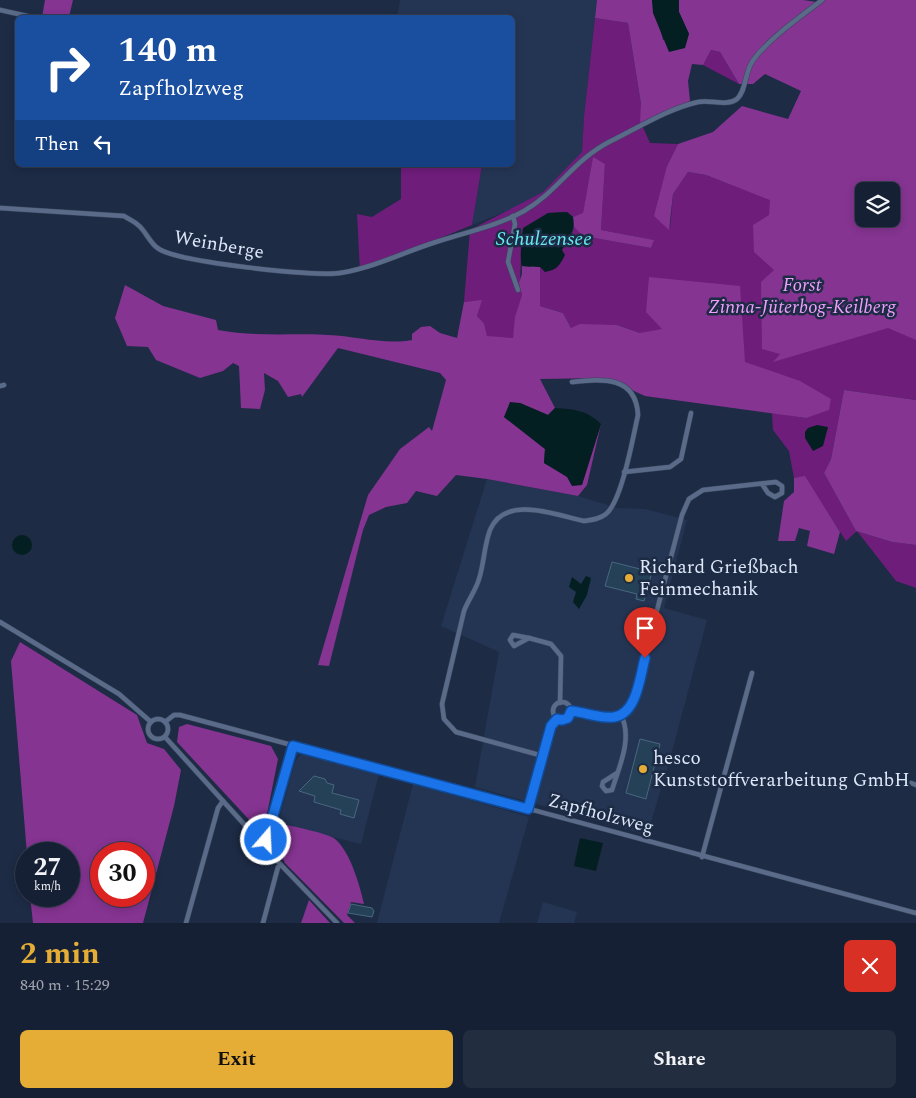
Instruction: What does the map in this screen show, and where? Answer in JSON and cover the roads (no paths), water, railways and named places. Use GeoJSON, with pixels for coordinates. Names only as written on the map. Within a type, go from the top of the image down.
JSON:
{"type":"FeatureCollection","features":[{"type":"Feature","properties":{"kind":"street","name":"Weinberge"},"geometry":{"type":"LineString","coordinates":[[0,208],[124,216],[138,225],[158,249],[180,256],[241,267],[337,274],[360,270],[438,241],[483,229],[513,216],[546,197],[581,160],[624,135],[688,104],[707,100],[729,103],[736,100],[742,92],[746,73],[754,59],[783,31],[822,0]]}},
{"type":"Feature","properties":{"kind":"street"},"geometry":{"type":"LineString","coordinates":[[0,10],[22,15]]}},
{"type":"Feature","properties":{"kind":"street"},"geometry":{"type":"LineString","coordinates":[[513,216],[516,224],[508,262],[518,290]]}},
{"type":"Feature","properties":{"kind":"street"},"geometry":{"type":"LineString","coordinates":[[543,756],[460,734],[452,729],[444,719],[442,704],[464,611],[469,598],[479,582],[490,531],[497,518],[520,508],[584,520],[595,520],[606,515],[616,502],[638,415],[638,405],[631,391],[616,383],[603,379],[572,382]]}},
{"type":"Feature","properties":{"kind":"street"},"geometry":{"type":"LineString","coordinates":[[624,472],[670,467],[677,464],[680,459],[691,413]]}},
{"type":"Feature","properties":{"kind":"street"},"geometry":{"type":"LineString","coordinates":[[571,711],[613,718],[621,715],[634,698],[682,515],[689,499],[703,490],[776,482],[782,486],[782,493],[775,496],[768,493],[762,484]]}},
{"type":"Feature","properties":{"kind":"street"},"geometry":{"type":"LineString","coordinates":[[0,622],[112,690],[151,722]]}},
{"type":"Feature","properties":{"kind":"street"},"geometry":{"type":"LineString","coordinates":[[529,638],[551,644],[561,656],[560,703]]}},
{"type":"Feature","properties":{"kind":"street"},"geometry":{"type":"LineString","coordinates":[[702,856],[752,673]]}},
{"type":"Feature","properties":{"kind":"street"},"geometry":{"type":"LineString","coordinates":[[560,703],[568,704],[571,711],[570,716],[565,720],[557,719],[553,711],[555,706],[560,703]]}},
{"type":"Feature","properties":{"kind":"street","name":"Zapfholzweg"},"geometry":{"type":"LineString","coordinates":[[164,722],[174,715],[180,715],[916,913]]}},
{"type":"Feature","properties":{"kind":"street"},"geometry":{"type":"LineString","coordinates":[[617,773],[602,782],[606,791],[612,790],[617,773],[625,743],[626,728],[621,715]]}},
{"type":"Feature","properties":{"kind":"street"},"geometry":{"type":"LineString","coordinates":[[156,719],[164,722],[168,727],[165,737],[158,739],[152,737],[148,728],[151,722],[156,719]]}},
{"type":"Feature","properties":{"kind":"street"},"geometry":{"type":"LineString","coordinates":[[528,809],[551,726],[557,719]]}},
{"type":"Feature","properties":{"kind":"street"},"geometry":{"type":"LineString","coordinates":[[165,737],[280,865],[337,923]]}},
{"type":"Feature","properties":{"kind":"street"},"geometry":{"type":"LineString","coordinates":[[262,844],[270,832],[293,746]]}},
{"type":"Feature","properties":{"kind":"street"},"geometry":{"type":"LineString","coordinates":[[186,923],[218,808],[223,801]]}},
{"type":"Feature","properties":{"kind":"street"},"geometry":{"type":"LineString","coordinates":[[262,923],[280,865]]}},
{"type":"Feature","properties":{"kind":"water"},"geometry":{"type":"Polygon","coordinates":[[[652,0],[679,0],[679,12],[689,34],[685,48],[669,52],[653,13],[652,0]]]}},
{"type":"Feature","properties":{"kind":"water","name":"Schulzensee"},"geometry":{"type":"Polygon","coordinates":[[[567,212],[573,217],[573,227],[571,235],[562,250],[565,255],[560,264],[552,270],[545,272],[540,267],[522,266],[523,228],[548,213],[567,212]]]}},
{"type":"Feature","properties":{"kind":"water"},"geometry":{"type":"Polygon","coordinates":[[[510,402],[520,403],[548,415],[555,408],[580,411],[596,419],[601,424],[582,485],[572,486],[567,477],[544,463],[545,449],[504,417],[510,402]]]}},
{"type":"Feature","properties":{"kind":"water"},"geometry":{"type":"Polygon","coordinates":[[[817,425],[828,427],[823,446],[813,451],[805,438],[805,432],[808,428],[817,425]]]}},
{"type":"Feature","properties":{"kind":"water"},"geometry":{"type":"Polygon","coordinates":[[[22,535],[29,538],[32,545],[29,552],[22,555],[15,552],[12,545],[15,538],[22,535]]]}},
{"type":"Feature","properties":{"kind":"water"},"geometry":{"type":"Polygon","coordinates":[[[586,576],[591,578],[587,595],[579,609],[573,602],[576,592],[569,587],[572,577],[581,584],[586,576]]]}},
{"type":"Feature","properties":{"kind":"water"},"geometry":{"type":"Polygon","coordinates":[[[580,838],[603,843],[596,871],[574,866],[580,838]]]}},
{"type":"Feature","properties":{"kind":"place","name":"Richard Grießbach Feinmechanik"},"geometry":{"type":"Point","coordinates":[629,578]}},
{"type":"Feature","properties":{"kind":"place","name":"hesco Kunststoffverarbeitung GmbH"},"geometry":{"type":"Point","coordinates":[643,769]}},
{"type":"Feature","properties":{"kind":"park label","name":"Forst Zinna-Jüterbog-Keilberg"},"geometry":{"type":"Point","coordinates":[802,296]}}]}
